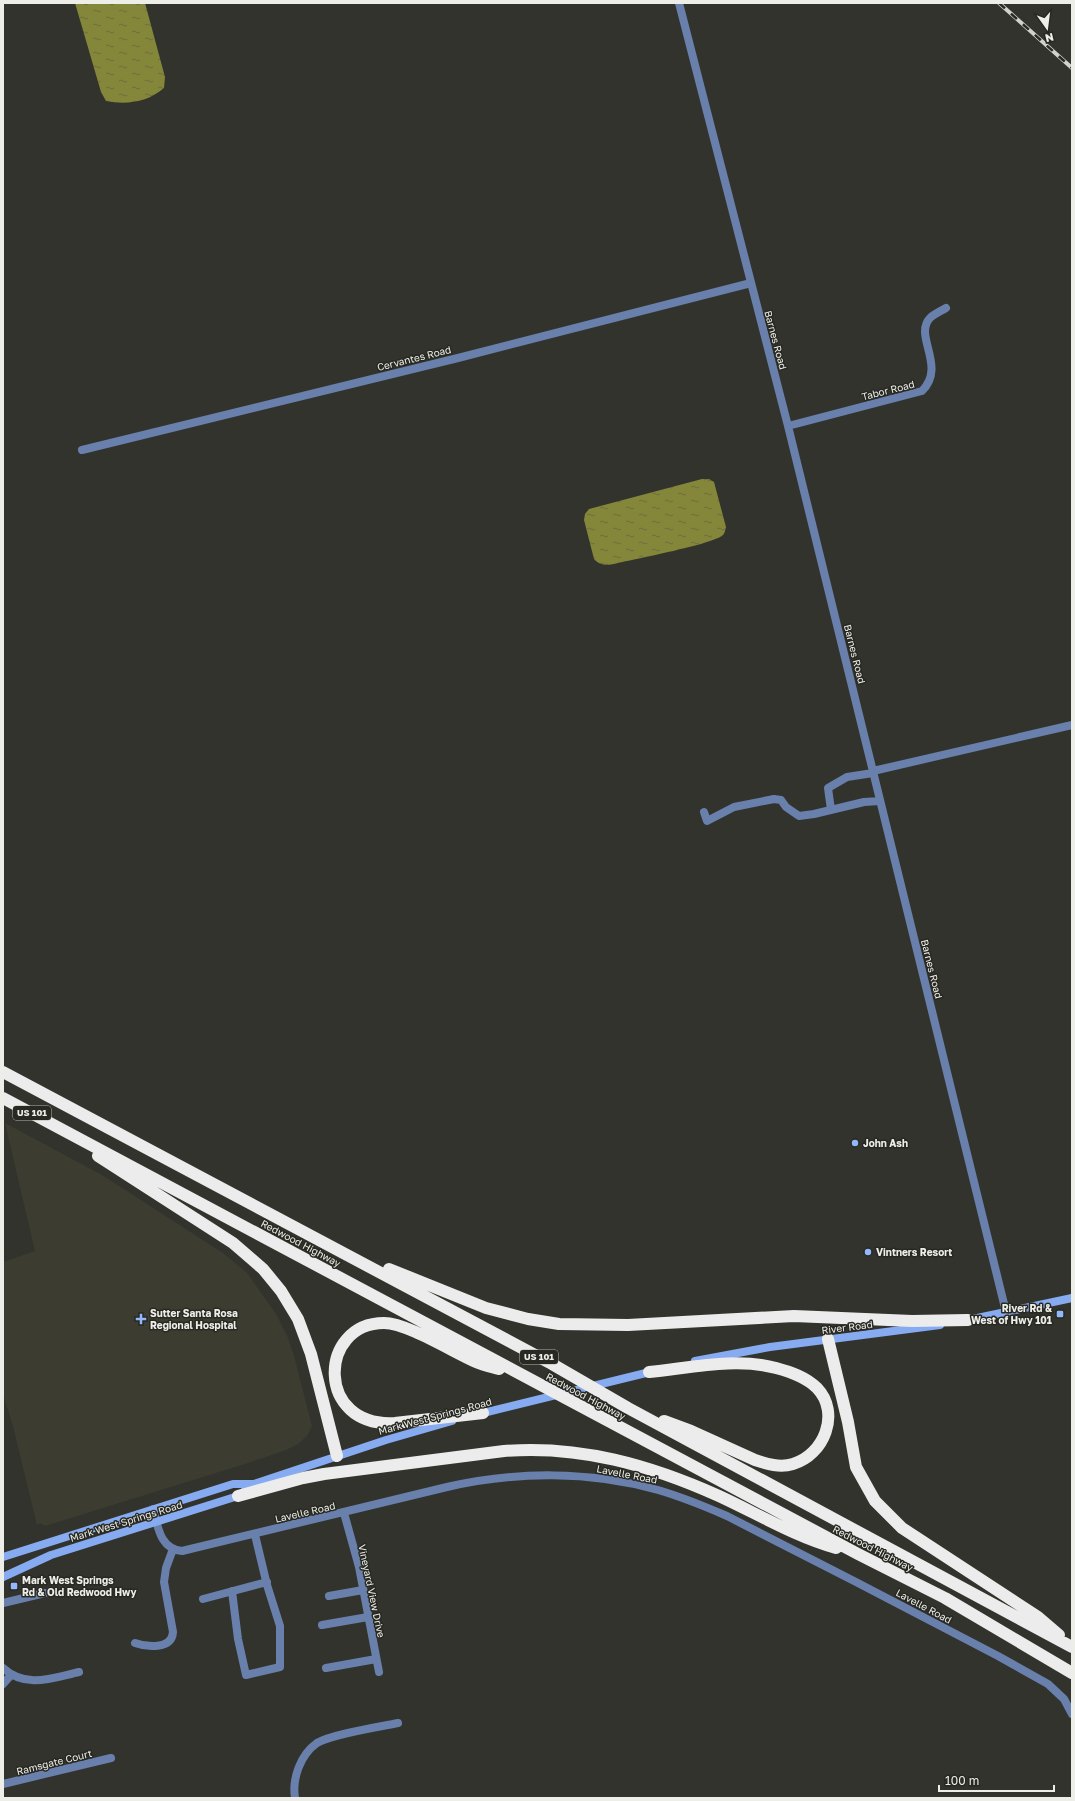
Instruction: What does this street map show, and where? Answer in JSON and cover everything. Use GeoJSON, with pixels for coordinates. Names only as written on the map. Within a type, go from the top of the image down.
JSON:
{"type":"FeatureCollection","features":[{"type":"Feature","properties":{"kind":"highway","name":"Redwood Highway"},"geometry":{"type":"LineString","coordinates":[[3,1072],[552,1364],[628,1408],[1072,1647]]}},
{"type":"Feature","properties":{"kind":"highway","name":"Redwood Highway"},"geometry":{"type":"LineString","coordinates":[[3,1098],[858,1554],[945,1598],[1072,1673]]}},
{"type":"Feature","properties":{"kind":"highway"},"geometry":{"type":"LineString","coordinates":[[62,1129],[115,1168],[233,1244],[263,1269],[294,1312],[305,1336],[337,1456]]}},
{"type":"Feature","properties":{"kind":"highway"},"geometry":{"type":"LineString","coordinates":[[322,1242],[486,1308],[528,1319],[559,1324],[628,1325],[794,1316],[904,1321],[968,1320]]}},
{"type":"Feature","properties":{"kind":"highway"},"geometry":{"type":"LineString","coordinates":[[483,1413],[387,1423],[369,1421],[349,1409],[339,1394],[334,1378],[337,1356],[343,1345],[354,1333],[369,1325],[384,1323],[409,1330],[478,1363],[520,1374]]}},
{"type":"Feature","properties":{"kind":"highway"},"geometry":{"type":"LineString","coordinates":[[828,1339],[848,1422],[856,1467],[875,1501],[902,1528],[1038,1617],[1072,1647]]}},
{"type":"Feature","properties":{"kind":"highway"},"geometry":{"type":"LineString","coordinates":[[628,1408],[691,1430],[755,1460],[773,1465],[792,1464],[807,1458],[819,1446],[827,1430],[828,1414],[822,1394],[808,1381],[792,1373],[766,1366],[740,1364],[649,1372]]}},
{"type":"Feature","properties":{"kind":"highway"},"geometry":{"type":"LineString","coordinates":[[238,1496],[303,1478],[324,1474],[504,1451],[534,1449],[563,1450],[617,1460],[644,1467],[718,1496],[811,1541],[858,1554]]}},
{"type":"Feature","properties":{"kind":"main road","name":"River Road"},"geometry":{"type":"LineString","coordinates":[[625,1378],[742,1351],[930,1327],[1072,1298]]}},
{"type":"Feature","properties":{"kind":"main road","name":"Mark West Springs Road"},"geometry":{"type":"LineString","coordinates":[[3,1577],[51,1555],[238,1496],[254,1484],[386,1440],[483,1413],[625,1378]]}},
{"type":"Feature","properties":{"kind":"main road","name":"Mark West Springs Road"},"geometry":{"type":"LineString","coordinates":[[3,1557],[233,1484],[254,1484]]}},
{"type":"Feature","properties":{"kind":"street","name":"Barnes Road"},"geometry":{"type":"LineString","coordinates":[[679,3],[788,426],[1006,1312]]}},
{"type":"Feature","properties":{"kind":"street","name":"Cervantes Road"},"geometry":{"type":"LineString","coordinates":[[82,450],[458,358],[751,283]]}},
{"type":"Feature","properties":{"kind":"street","name":"Tabor Road"},"geometry":{"type":"LineString","coordinates":[[788,426],[922,391],[930,381],[932,372],[925,334],[926,324],[930,318],[946,308]]}},
{"type":"Feature","properties":{"kind":"street"},"geometry":{"type":"LineString","coordinates":[[831,810],[828,788],[847,777],[1072,725]]}},
{"type":"Feature","properties":{"kind":"street"},"geometry":{"type":"LineString","coordinates":[[704,812],[707,821],[734,808],[774,799],[781,800],[786,807],[799,816],[814,814],[864,802],[880,801]]}},
{"type":"Feature","properties":{"kind":"street","name":"Lavelle Road"},"geometry":{"type":"LineString","coordinates":[[173,1549],[188,1551],[462,1484],[524,1476],[593,1478],[657,1490],[726,1516],[998,1656],[1054,1689],[1064,1699],[1072,1714]]}},
{"type":"Feature","properties":{"kind":"street"},"geometry":{"type":"LineString","coordinates":[[135,1643],[151,1647],[168,1642],[172,1638],[173,1632],[164,1582],[166,1568],[173,1549],[162,1540],[153,1509]]}},
{"type":"Feature","properties":{"kind":"street","name":"Vineyard View Drive"},"geometry":{"type":"LineString","coordinates":[[344,1513],[357,1559],[379,1672]]}},
{"type":"Feature","properties":{"kind":"street"},"geometry":{"type":"LineString","coordinates":[[232,1591],[238,1639],[246,1675],[280,1667],[280,1626],[266,1582],[255,1535]]}},
{"type":"Feature","properties":{"kind":"street"},"geometry":{"type":"LineString","coordinates":[[203,1599],[266,1582]]}},
{"type":"Feature","properties":{"kind":"street"},"geometry":{"type":"LineString","coordinates":[[329,1596],[363,1590]]}},
{"type":"Feature","properties":{"kind":"street"},"geometry":{"type":"LineString","coordinates":[[3,1603],[45,1593]]}},
{"type":"Feature","properties":{"kind":"street"},"geometry":{"type":"LineString","coordinates":[[322,1625],[368,1617]]}},
{"type":"Feature","properties":{"kind":"street"},"geometry":{"type":"LineString","coordinates":[[326,1668],[376,1659]]}},
{"type":"Feature","properties":{"kind":"street"},"geometry":{"type":"LineString","coordinates":[[3,1668],[11,1675],[36,1682],[79,1672]]}},
{"type":"Feature","properties":{"kind":"street"},"geometry":{"type":"LineString","coordinates":[[3,1684],[11,1675]]}},
{"type":"Feature","properties":{"kind":"street"},"geometry":{"type":"LineString","coordinates":[[295,1798],[295,1777],[307,1752],[317,1743],[329,1738],[398,1723]]}},
{"type":"Feature","properties":{"kind":"street","name":"Ramsgate Court"},"geometry":{"type":"LineString","coordinates":[[3,1784],[110,1758]]}},
{"type":"Feature","properties":{"kind":"shaded area","name":"Sutter Santa Rosa Regional Hospital"},"geometry":{"type":"Polygon","coordinates":[[[5,1123],[102,1175],[223,1253],[247,1273],[276,1314],[288,1338],[312,1426],[307,1436],[298,1444],[286,1450],[248,1463],[45,1526],[40,1523],[37,1525],[13,1426],[3,1394],[3,1262],[35,1251],[5,1123]]]}},
{"type":"Feature","properties":{"kind":"water"},"geometry":{"type":"Polygon","coordinates":[[[75,3],[145,3],[165,77],[164,88],[158,93],[137,101],[122,103],[106,101],[101,92],[75,3]]]}},
{"type":"Feature","properties":{"kind":"water"},"geometry":{"type":"Polygon","coordinates":[[[702,479],[709,479],[714,482],[726,527],[723,535],[717,539],[690,547],[611,564],[605,565],[594,559],[584,520],[585,514],[589,509],[702,479]]]}},
{"type":"Feature","properties":{"kind":"railway"},"geometry":{"type":"LineString","coordinates":[[999,3],[1072,68]]}},
{"type":"Feature","properties":{"kind":"place","name":"John Ash"},"geometry":{"type":"Point","coordinates":[855,1143]}},
{"type":"Feature","properties":{"kind":"place","name":"Vintners Resort"},"geometry":{"type":"Point","coordinates":[868,1252]}},
{"type":"Feature","properties":{"kind":"place","name":"River Rd & West of Hwy 101"},"geometry":{"type":"Point","coordinates":[1060,1314]}},
{"type":"Feature","properties":{"kind":"place","name":"Sutter Santa Rosa Regional Hospital"},"geometry":{"type":"Point","coordinates":[141,1319]}},
{"type":"Feature","properties":{"kind":"place","name":"Mark West Springs Rd & Old Redwood Hwy"},"geometry":{"type":"Point","coordinates":[14,1586]}}]}
